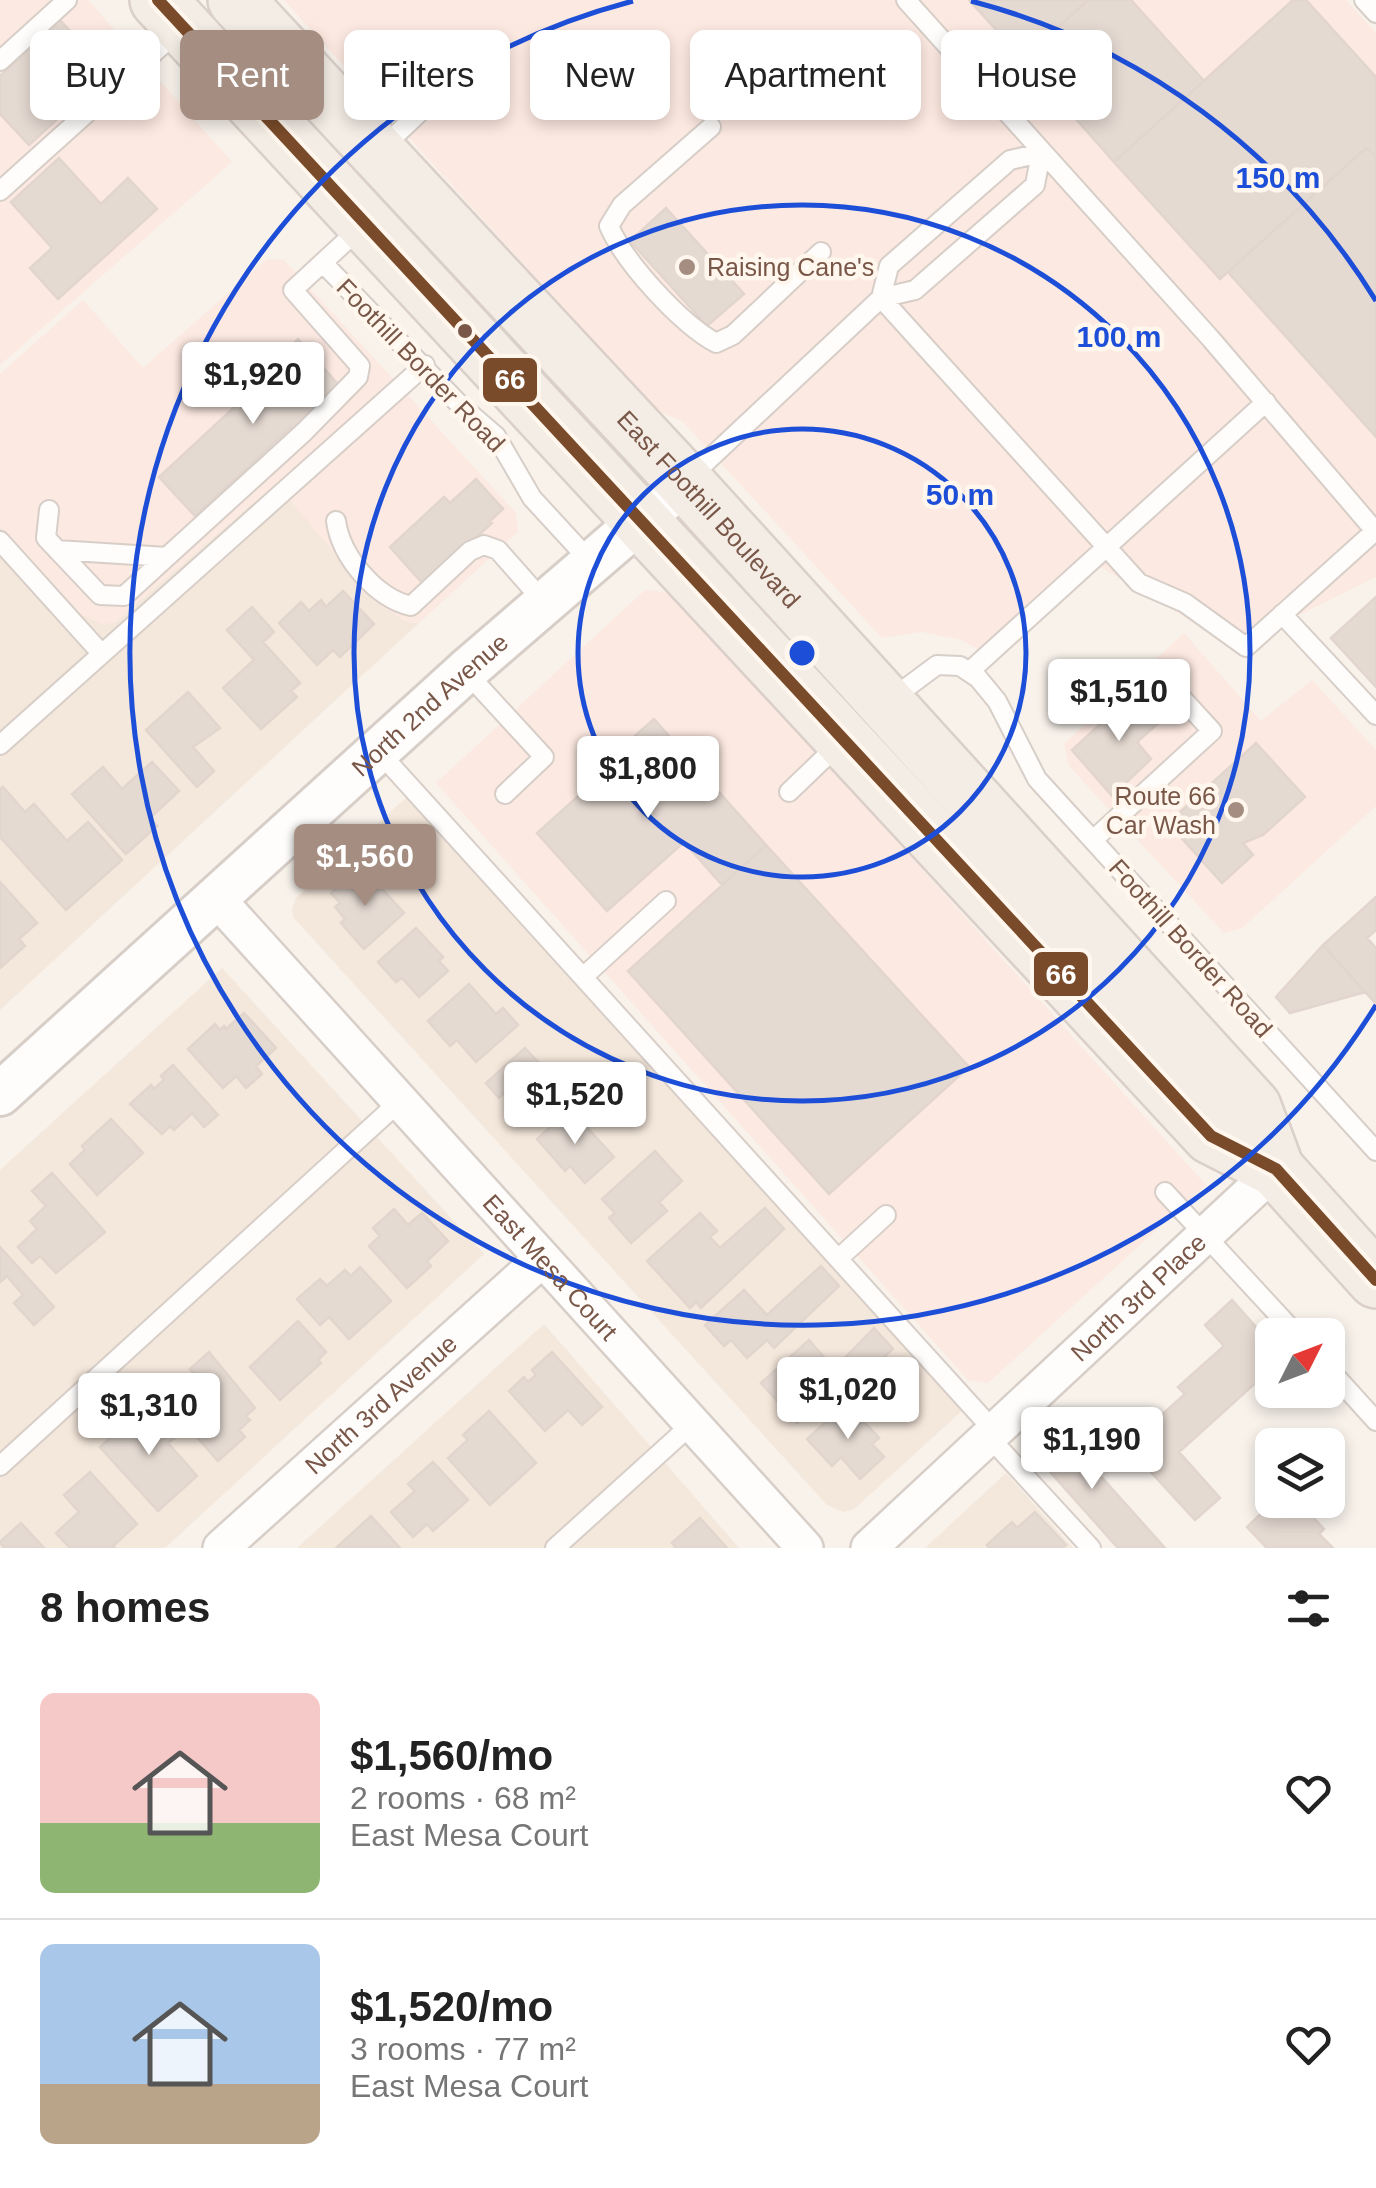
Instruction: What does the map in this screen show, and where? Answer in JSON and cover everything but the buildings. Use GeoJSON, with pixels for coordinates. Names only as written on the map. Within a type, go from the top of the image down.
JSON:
{"type":"FeatureCollection","features":[{"type":"Feature","properties":{"kind":"main road","name":"East Foothill Boulevard"},"geometry":{"type":"LineString","coordinates":[[236,0],[686,482],[865,721]]}},
{"type":"Feature","properties":{"kind":"main road","name":"East Foothill Boulevard"},"geometry":{"type":"LineString","coordinates":[[170,13],[642,519],[865,721],[1253,1106],[1276,1170],[1376,1280]]}},
{"type":"Feature","properties":{"kind":"street","name":"North 2nd Avenue"},"geometry":{"type":"LineString","coordinates":[[0,1094],[544,602],[686,482]]}},
{"type":"Feature","properties":{"kind":"street","name":"East Mesa Court"},"geometry":{"type":"LineString","coordinates":[[216,898],[805,1548]]}},
{"type":"Feature","properties":{"kind":"street","name":"North 3rd Place"},"geometry":{"type":"LineString","coordinates":[[869,1548],[1276,1170]]}},
{"type":"Feature","properties":{"kind":"street","name":"North 3rd Avenue"},"geometry":{"type":"LineString","coordinates":[[221,1548],[542,1259]]}},
{"type":"Feature","properties":{"kind":"lane"},"geometry":{"type":"LineString","coordinates":[[0,60],[66,0]]}},
{"type":"Feature","properties":{"kind":"lane"},"geometry":{"type":"LineString","coordinates":[[881,298],[1139,583],[1185,603],[1246,647],[1375,532],[1266,402],[906,0]]}},
{"type":"Feature","properties":{"kind":"lane"},"geometry":{"type":"LineString","coordinates":[[1364,0],[1376,12]]}},
{"type":"Feature","properties":{"kind":"lane"},"geometry":{"type":"LineString","coordinates":[[0,192],[170,13]]}},
{"type":"Feature","properties":{"kind":"lane"},"geometry":{"type":"LineString","coordinates":[[378,152],[412,120]]}},
{"type":"Feature","properties":{"kind":"lane"},"geometry":{"type":"LineString","coordinates":[[711,128],[622,205],[609,226],[618,246],[693,330],[716,343],[733,335],[821,252]]}},
{"type":"Feature","properties":{"kind":"lane"},"geometry":{"type":"LineString","coordinates":[[881,298],[890,266],[1010,160],[1042,153]]}},
{"type":"Feature","properties":{"kind":"lane"},"geometry":{"type":"LineString","coordinates":[[686,482],[881,298],[916,290],[1035,185],[1042,153]]}},
{"type":"Feature","properties":{"kind":"lane","name":"Foothill Border Road"},"geometry":{"type":"LineString","coordinates":[[367,222],[323,262],[460,405],[496,436],[532,498],[590,561]]}},
{"type":"Feature","properties":{"kind":"lane"},"geometry":{"type":"LineString","coordinates":[[49,510],[46,538],[100,596],[124,596],[168,557],[358,377],[360,366],[293,290],[323,262]]}},
{"type":"Feature","properties":{"kind":"lane"},"geometry":{"type":"LineString","coordinates":[[0,745],[425,365]]}},
{"type":"Feature","properties":{"kind":"lane"},"geometry":{"type":"LineString","coordinates":[[789,792],[918,676],[937,665],[960,666],[969,672],[1266,402]]}},
{"type":"Feature","properties":{"kind":"lane"},"geometry":{"type":"LineString","coordinates":[[336,521],[338,539],[363,574],[394,602],[412,606],[470,551],[484,545],[498,550],[544,602]]}},
{"type":"Feature","properties":{"kind":"lane"},"geometry":{"type":"LineString","coordinates":[[0,541],[101,653]]}},
{"type":"Feature","properties":{"kind":"lane"},"geometry":{"type":"LineString","coordinates":[[57,550],[168,557]]}},
{"type":"Feature","properties":{"kind":"lane"},"geometry":{"type":"LineString","coordinates":[[1282,614],[1376,715]]}},
{"type":"Feature","properties":{"kind":"lane"},"geometry":{"type":"LineString","coordinates":[[466,672],[544,756],[505,794]]}},
{"type":"Feature","properties":{"kind":"lane","name":"Foothill Border Road"},"geometry":{"type":"LineString","coordinates":[[969,672],[997,700],[1038,779],[1376,1152]]}},
{"type":"Feature","properties":{"kind":"lane"},"geometry":{"type":"LineString","coordinates":[[1093,840],[1212,731],[1168,683]]}},
{"type":"Feature","properties":{"kind":"lane"},"geometry":{"type":"LineString","coordinates":[[378,751],[838,1259],[1091,1548]]}},
{"type":"Feature","properties":{"kind":"lane"},"geometry":{"type":"LineString","coordinates":[[583,977],[666,902]]}},
{"type":"Feature","properties":{"kind":"lane"},"geometry":{"type":"LineString","coordinates":[[0,1466],[399,1102]]}},
{"type":"Feature","properties":{"kind":"lane"},"geometry":{"type":"LineString","coordinates":[[1165,1192],[1281,1318]]}},
{"type":"Feature","properties":{"kind":"lane"},"geometry":{"type":"LineString","coordinates":[[838,1259],[886,1215]]}},
{"type":"Feature","properties":{"kind":"lane"},"geometry":{"type":"LineString","coordinates":[[1345,1386],[1375,1417]]}},
{"type":"Feature","properties":{"kind":"lane"},"geometry":{"type":"LineString","coordinates":[[555,1548],[692,1424]]}},
{"type":"Feature","properties":{"kind":"shaded area"},"geometry":{"type":"Polygon","coordinates":[[[0,0],[88,0],[115,30],[30,30],[30,120],[160,120],[160,81],[180,104],[180,120],[195,120],[232,162],[0,365],[0,0]]]}},
{"type":"Feature","properties":{"kind":"shaded area"},"geometry":{"type":"Polygon","coordinates":[[[284,0],[1346,0],[1376,33],[1376,577],[1235,647],[1101,567],[981,651],[962,640],[922,632],[882,638],[682,421],[657,411],[393,120],[510,120],[510,30],[344,30],[344,66],[324,44],[324,30],[311,30],[284,0]]]}},
{"type":"Feature","properties":{"kind":"shaded area"},"geometry":{"type":"Polygon","coordinates":[[[267,259],[284,260],[516,513],[518,532],[419,623],[407,622],[372,599],[276,483],[114,623],[102,624],[82,615],[0,525],[0,374],[83,300],[143,368],[267,259]]]}},
{"type":"Feature","properties":{"kind":"shaded area"},"geometry":{"type":"Polygon","coordinates":[[[277,482],[372,599],[407,622],[419,623],[0,1010],[0,525],[82,615],[114,623],[277,482]]]}},
{"type":"Feature","properties":{"kind":"shaded area"},"geometry":{"type":"Polygon","coordinates":[[[645,590],[667,592],[686,607],[1206,1185],[988,1383],[968,1380],[436,783],[645,590]]]}},
{"type":"Feature","properties":{"kind":"shaded area"},"geometry":{"type":"Polygon","coordinates":[[[1184,633],[1261,721],[1312,680],[1376,750],[1376,806],[1242,928],[1224,933],[1069,766],[1064,744],[1184,633]]]}},
{"type":"Feature","properties":{"kind":"shaded area"},"geometry":{"type":"Polygon","coordinates":[[[407,797],[964,1409],[854,1509],[843,1512],[827,1505],[294,918],[296,898],[407,797]]]}},
{"type":"Feature","properties":{"kind":"shaded area"},"geometry":{"type":"Polygon","coordinates":[[[222,968],[484,1254],[165,1548],[0,1548],[0,1170],[222,968]]]}},
{"type":"Feature","properties":{"kind":"shaded area"},"geometry":{"type":"Polygon","coordinates":[[[544,1324],[739,1548],[297,1548],[544,1324]]]}},
{"type":"Feature","properties":{"kind":"shaded area"},"geometry":{"type":"Polygon","coordinates":[[[1006,1473],[1073,1548],[925,1548],[1006,1473]]]}},
{"type":"Feature","properties":{"kind":"transit line","name":"66"},"geometry":{"type":"LineString","coordinates":[[158,0],[1211,1136],[1276,1169],[1376,1280]]}},
{"type":"Feature","properties":{"kind":"place","name":"Raising Cane's"},"geometry":{"type":"Point","coordinates":[687,267]}},
{"type":"Feature","properties":{"kind":"place","name":"Route 66 Car Wash"},"geometry":{"type":"Point","coordinates":[1236,810]}}]}
